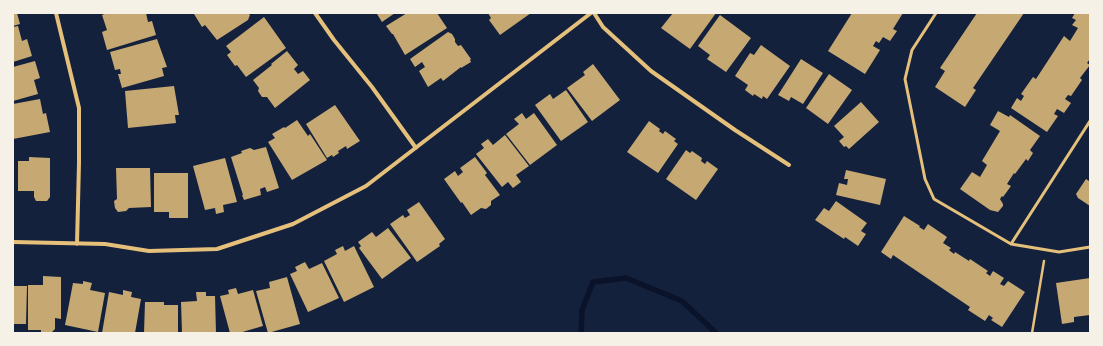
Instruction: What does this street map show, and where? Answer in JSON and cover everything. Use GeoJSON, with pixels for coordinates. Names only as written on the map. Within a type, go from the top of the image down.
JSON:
{"type":"FeatureCollection","features":[{"type":"Feature","properties":{"kind":"street"},"geometry":{"type":"LineString","coordinates":[[56,13],[79,108],[77,244]]}},
{"type":"Feature","properties":{"kind":"street"},"geometry":{"type":"LineString","coordinates":[[316,13],[334,40],[372,88],[416,148]]}},
{"type":"Feature","properties":{"kind":"street"},"geometry":{"type":"LineString","coordinates":[[13,242],[105,244],[149,251],[217,249],[294,224],[366,186],[592,13],[603,27],[651,71],[735,130],[789,165]]}},
{"type":"Feature","properties":{"kind":"lane"},"geometry":{"type":"LineString","coordinates":[[936,13],[912,50],[905,79],[925,179],[934,199],[1011,244],[1059,252],[1090,247]]}},
{"type":"Feature","properties":{"kind":"lane"},"geometry":{"type":"LineString","coordinates":[[1011,244],[1090,121]]}},
{"type":"Feature","properties":{"kind":"path"},"geometry":{"type":"LineString","coordinates":[[1032,333],[1046,250]]}},
{"type":"Feature","properties":{"kind":"building"},"geometry":{"type":"Polygon","coordinates":[[[13,13],[17,13],[20,24],[13,26],[13,13]]]}},
{"type":"Feature","properties":{"kind":"building"},"geometry":{"type":"Polygon","coordinates":[[[107,13],[146,13],[148,22],[152,21],[156,35],[107,50],[102,32],[107,30],[102,15],[107,13]]]}},
{"type":"Feature","properties":{"kind":"building"},"geometry":{"type":"Polygon","coordinates":[[[248,13],[250,15],[248,20],[217,40],[205,25],[202,27],[194,14],[248,13]]]}},
{"type":"Feature","properties":{"kind":"building"},"geometry":{"type":"Polygon","coordinates":[[[395,13],[382,22],[377,14],[395,13]]]}},
{"type":"Feature","properties":{"kind":"building"},"geometry":{"type":"Polygon","coordinates":[[[407,13],[437,13],[447,28],[405,55],[393,34],[386,26],[407,13]]]}},
{"type":"Feature","properties":{"kind":"building"},"geometry":{"type":"Polygon","coordinates":[[[488,13],[531,13],[500,35],[489,20],[491,18],[488,13]]]}},
{"type":"Feature","properties":{"kind":"building"},"geometry":{"type":"Polygon","coordinates":[[[673,13],[716,13],[690,49],[661,28],[673,13]]]}},
{"type":"Feature","properties":{"kind":"building"},"geometry":{"type":"Polygon","coordinates":[[[852,13],[903,13],[893,29],[897,31],[890,41],[883,37],[879,43],[876,41],[873,46],[880,50],[865,74],[828,51],[852,13]]]}},
{"type":"Feature","properties":{"kind":"building"},"geometry":{"type":"Polygon","coordinates":[[[977,13],[1024,13],[973,88],[976,90],[965,107],[935,87],[945,71],[940,68],[977,13]]]}},
{"type":"Feature","properties":{"kind":"building"},"geometry":{"type":"Polygon","coordinates":[[[1075,13],[1090,14],[1090,59],[1087,63],[1090,65],[1080,78],[1082,80],[1071,96],[1068,95],[1065,99],[1071,103],[1064,113],[1057,109],[1054,114],[1058,116],[1047,132],[1011,108],[1017,98],[1021,101],[1024,96],[1021,94],[1033,77],[1036,79],[1064,36],[1070,41],[1078,28],[1072,25],[1076,20],[1072,18],[1075,13]]]}},
{"type":"Feature","properties":{"kind":"building"},"geometry":{"type":"Polygon","coordinates":[[[720,15],[751,38],[726,72],[707,59],[710,55],[698,46],[720,15]]]}},
{"type":"Feature","properties":{"kind":"building"},"geometry":{"type":"Polygon","coordinates":[[[264,17],[286,48],[246,77],[227,55],[231,52],[226,46],[264,17]]]}},
{"type":"Feature","properties":{"kind":"building"},"geometry":{"type":"Polygon","coordinates":[[[18,26],[22,41],[27,39],[32,56],[13,62],[13,27],[18,26]]]}},
{"type":"Feature","properties":{"kind":"building"},"geometry":{"type":"Polygon","coordinates":[[[448,32],[452,34],[458,46],[461,45],[471,59],[471,62],[461,67],[443,81],[441,78],[428,87],[419,71],[425,67],[422,62],[415,67],[410,59],[448,32]]]}},
{"type":"Feature","properties":{"kind":"building"},"geometry":{"type":"Polygon","coordinates":[[[157,39],[167,67],[162,68],[164,76],[122,88],[118,74],[121,74],[120,69],[115,70],[110,52],[157,39]]]}},
{"type":"Feature","properties":{"kind":"building"},"geometry":{"type":"Polygon","coordinates":[[[761,45],[790,66],[767,99],[763,96],[762,99],[754,94],[753,96],[745,90],[748,85],[735,76],[750,53],[754,55],[761,45]]]}},
{"type":"Feature","properties":{"kind":"building"},"geometry":{"type":"Polygon","coordinates":[[[287,51],[298,65],[294,69],[298,74],[303,71],[310,80],[275,108],[267,97],[262,97],[258,91],[259,88],[253,80],[287,51]]]}},
{"type":"Feature","properties":{"kind":"building"},"geometry":{"type":"Polygon","coordinates":[[[801,59],[823,73],[803,104],[791,97],[789,101],[778,95],[801,59]]]}},
{"type":"Feature","properties":{"kind":"building"},"geometry":{"type":"Polygon","coordinates":[[[35,61],[40,78],[34,80],[38,94],[13,101],[13,67],[35,61]]]}},
{"type":"Feature","properties":{"kind":"building"},"geometry":{"type":"Polygon","coordinates":[[[593,64],[620,100],[592,121],[567,88],[585,75],[583,72],[593,64]]]}},
{"type":"Feature","properties":{"kind":"building"},"geometry":{"type":"Polygon","coordinates":[[[829,74],[852,90],[828,124],[806,108],[829,74]]]}},
{"type":"Feature","properties":{"kind":"building"},"geometry":{"type":"Polygon","coordinates":[[[174,86],[179,115],[175,115],[176,123],[128,128],[125,91],[174,86]]]}},
{"type":"Feature","properties":{"kind":"building"},"geometry":{"type":"Polygon","coordinates":[[[566,90],[588,122],[561,141],[535,105],[550,94],[553,99],[566,90]]]}},
{"type":"Feature","properties":{"kind":"building"},"geometry":{"type":"Polygon","coordinates":[[[40,99],[43,114],[46,113],[50,132],[13,139],[13,104],[40,99]]]}},
{"type":"Feature","properties":{"kind":"building"},"geometry":{"type":"Polygon","coordinates":[[[861,102],[879,122],[849,149],[846,146],[844,147],[839,141],[844,137],[834,126],[861,102]]]}},
{"type":"Feature","properties":{"kind":"building"},"geometry":{"type":"Polygon","coordinates":[[[335,105],[360,141],[347,149],[346,146],[338,151],[339,153],[333,157],[332,155],[327,158],[306,124],[335,105]]]}},
{"type":"Feature","properties":{"kind":"building"},"geometry":{"type":"Polygon","coordinates":[[[998,111],[1009,117],[1010,115],[1040,136],[1030,150],[1033,153],[1028,161],[1026,159],[1007,184],[1011,186],[1000,199],[1003,206],[998,212],[990,210],[960,189],[972,172],[980,177],[987,165],[982,161],[1000,131],[990,125],[998,111]]]}},
{"type":"Feature","properties":{"kind":"building"},"geometry":{"type":"Polygon","coordinates":[[[522,113],[526,119],[534,113],[557,145],[530,165],[506,134],[519,124],[514,119],[522,113]]]}},
{"type":"Feature","properties":{"kind":"building"},"geometry":{"type":"Polygon","coordinates":[[[297,120],[308,136],[310,134],[327,160],[292,180],[268,142],[275,138],[272,134],[297,120]]]}},
{"type":"Feature","properties":{"kind":"building"},"geometry":{"type":"Polygon","coordinates":[[[649,121],[660,129],[659,131],[663,134],[665,131],[676,139],[674,141],[678,144],[658,173],[627,152],[649,121]]]}},
{"type":"Feature","properties":{"kind":"building"},"geometry":{"type":"Polygon","coordinates":[[[505,135],[529,166],[516,175],[521,182],[513,188],[508,182],[502,187],[476,154],[484,148],[481,144],[488,139],[493,145],[505,135]]]}},
{"type":"Feature","properties":{"kind":"building"},"geometry":{"type":"Polygon","coordinates":[[[266,147],[279,188],[267,192],[265,187],[260,189],[261,195],[244,200],[231,157],[250,148],[254,150],[266,147]]]}},
{"type":"Feature","properties":{"kind":"building"},"geometry":{"type":"Polygon","coordinates":[[[686,150],[690,153],[692,151],[702,158],[701,161],[705,164],[707,161],[718,169],[696,200],[666,179],[686,150]]]}},
{"type":"Feature","properties":{"kind":"building"},"geometry":{"type":"Polygon","coordinates":[[[29,157],[50,158],[50,197],[47,201],[36,201],[34,191],[18,191],[18,161],[29,161],[29,157]]]}},
{"type":"Feature","properties":{"kind":"building"},"geometry":{"type":"Polygon","coordinates":[[[475,157],[487,173],[485,175],[500,195],[491,201],[491,205],[486,209],[481,208],[471,215],[444,179],[455,171],[458,176],[463,172],[460,168],[475,157]]]}},
{"type":"Feature","properties":{"kind":"building"},"geometry":{"type":"Polygon","coordinates":[[[225,158],[237,202],[223,205],[224,212],[216,214],[215,208],[205,210],[193,166],[225,158]]]}},
{"type":"Feature","properties":{"kind":"building"},"geometry":{"type":"Polygon","coordinates":[[[116,168],[150,168],[151,207],[129,208],[126,211],[118,212],[115,208],[114,201],[117,199],[116,168]]]}},
{"type":"Feature","properties":{"kind":"building"},"geometry":{"type":"Polygon","coordinates":[[[846,170],[886,179],[880,205],[836,195],[839,183],[847,185],[848,179],[844,179],[846,170]]]}},
{"type":"Feature","properties":{"kind":"building"},"geometry":{"type":"Polygon","coordinates":[[[154,173],[188,173],[188,218],[169,218],[169,212],[154,212],[154,173]]]}},
{"type":"Feature","properties":{"kind":"building"},"geometry":{"type":"Polygon","coordinates":[[[1086,179],[1089,181],[1090,179],[1090,206],[1078,198],[1076,194],[1086,179]]]}},
{"type":"Feature","properties":{"kind":"building"},"geometry":{"type":"Polygon","coordinates":[[[836,201],[867,223],[861,231],[866,234],[858,246],[845,237],[844,239],[815,220],[824,208],[829,211],[836,201]]]}},
{"type":"Feature","properties":{"kind":"building"},"geometry":{"type":"Polygon","coordinates":[[[419,202],[445,239],[439,244],[440,246],[417,262],[390,224],[403,215],[405,218],[410,215],[407,210],[419,202]]]}},
{"type":"Feature","properties":{"kind":"building"},"geometry":{"type":"Polygon","coordinates":[[[904,216],[924,230],[928,224],[947,237],[943,243],[951,248],[949,250],[969,261],[970,259],[988,271],[986,273],[990,276],[993,271],[1004,278],[1000,284],[1004,286],[1008,281],[1025,292],[1002,327],[991,320],[993,318],[989,315],[985,321],[968,310],[970,307],[893,255],[891,259],[881,252],[904,216]]]}},
{"type":"Feature","properties":{"kind":"building"},"geometry":{"type":"Polygon","coordinates":[[[388,228],[411,258],[382,279],[359,248],[361,246],[358,242],[372,232],[376,237],[388,228]]]}},
{"type":"Feature","properties":{"kind":"building"},"geometry":{"type":"Polygon","coordinates":[[[343,246],[345,251],[354,246],[374,287],[344,302],[324,261],[337,254],[335,250],[343,246]]]}},
{"type":"Feature","properties":{"kind":"building"},"geometry":{"type":"Polygon","coordinates":[[[305,262],[309,269],[322,263],[339,298],[308,312],[290,274],[297,271],[295,267],[305,262]]]}},
{"type":"Feature","properties":{"kind":"building"},"geometry":{"type":"Polygon","coordinates":[[[43,276],[61,277],[61,319],[55,318],[55,329],[51,333],[41,332],[41,330],[28,330],[28,285],[43,285],[43,276]]]}},
{"type":"Feature","properties":{"kind":"building"},"geometry":{"type":"Polygon","coordinates":[[[287,277],[300,324],[268,333],[256,291],[270,288],[269,282],[287,277]]]}},
{"type":"Feature","properties":{"kind":"building"},"geometry":{"type":"Polygon","coordinates":[[[1090,278],[1090,315],[1074,317],[1074,322],[1062,324],[1056,283],[1090,278]]]}},
{"type":"Feature","properties":{"kind":"building"},"geometry":{"type":"Polygon","coordinates":[[[83,281],[92,283],[90,290],[105,293],[98,332],[65,325],[73,283],[83,284],[83,281]]]}},
{"type":"Feature","properties":{"kind":"building"},"geometry":{"type":"Polygon","coordinates":[[[13,286],[27,286],[26,324],[13,324],[13,286]]]}},
{"type":"Feature","properties":{"kind":"building"},"geometry":{"type":"Polygon","coordinates":[[[236,288],[238,294],[253,290],[263,326],[239,333],[230,333],[220,296],[229,294],[228,290],[236,288]]]}},
{"type":"Feature","properties":{"kind":"building"},"geometry":{"type":"Polygon","coordinates":[[[123,290],[132,292],[131,297],[141,299],[135,333],[102,333],[109,292],[123,295],[123,290]]]}},
{"type":"Feature","properties":{"kind":"building"},"geometry":{"type":"Polygon","coordinates":[[[196,292],[206,292],[206,296],[215,296],[216,333],[182,333],[181,302],[197,301],[196,292]]]}},
{"type":"Feature","properties":{"kind":"building"},"geometry":{"type":"Polygon","coordinates":[[[145,302],[164,302],[164,305],[178,305],[178,333],[144,333],[145,302]]]}},
{"type":"Feature","properties":{"kind":"waterway"},"geometry":{"type":"LineString","coordinates":[[581,333],[582,310],[593,282],[626,278],[682,301],[716,333]]}}]}
